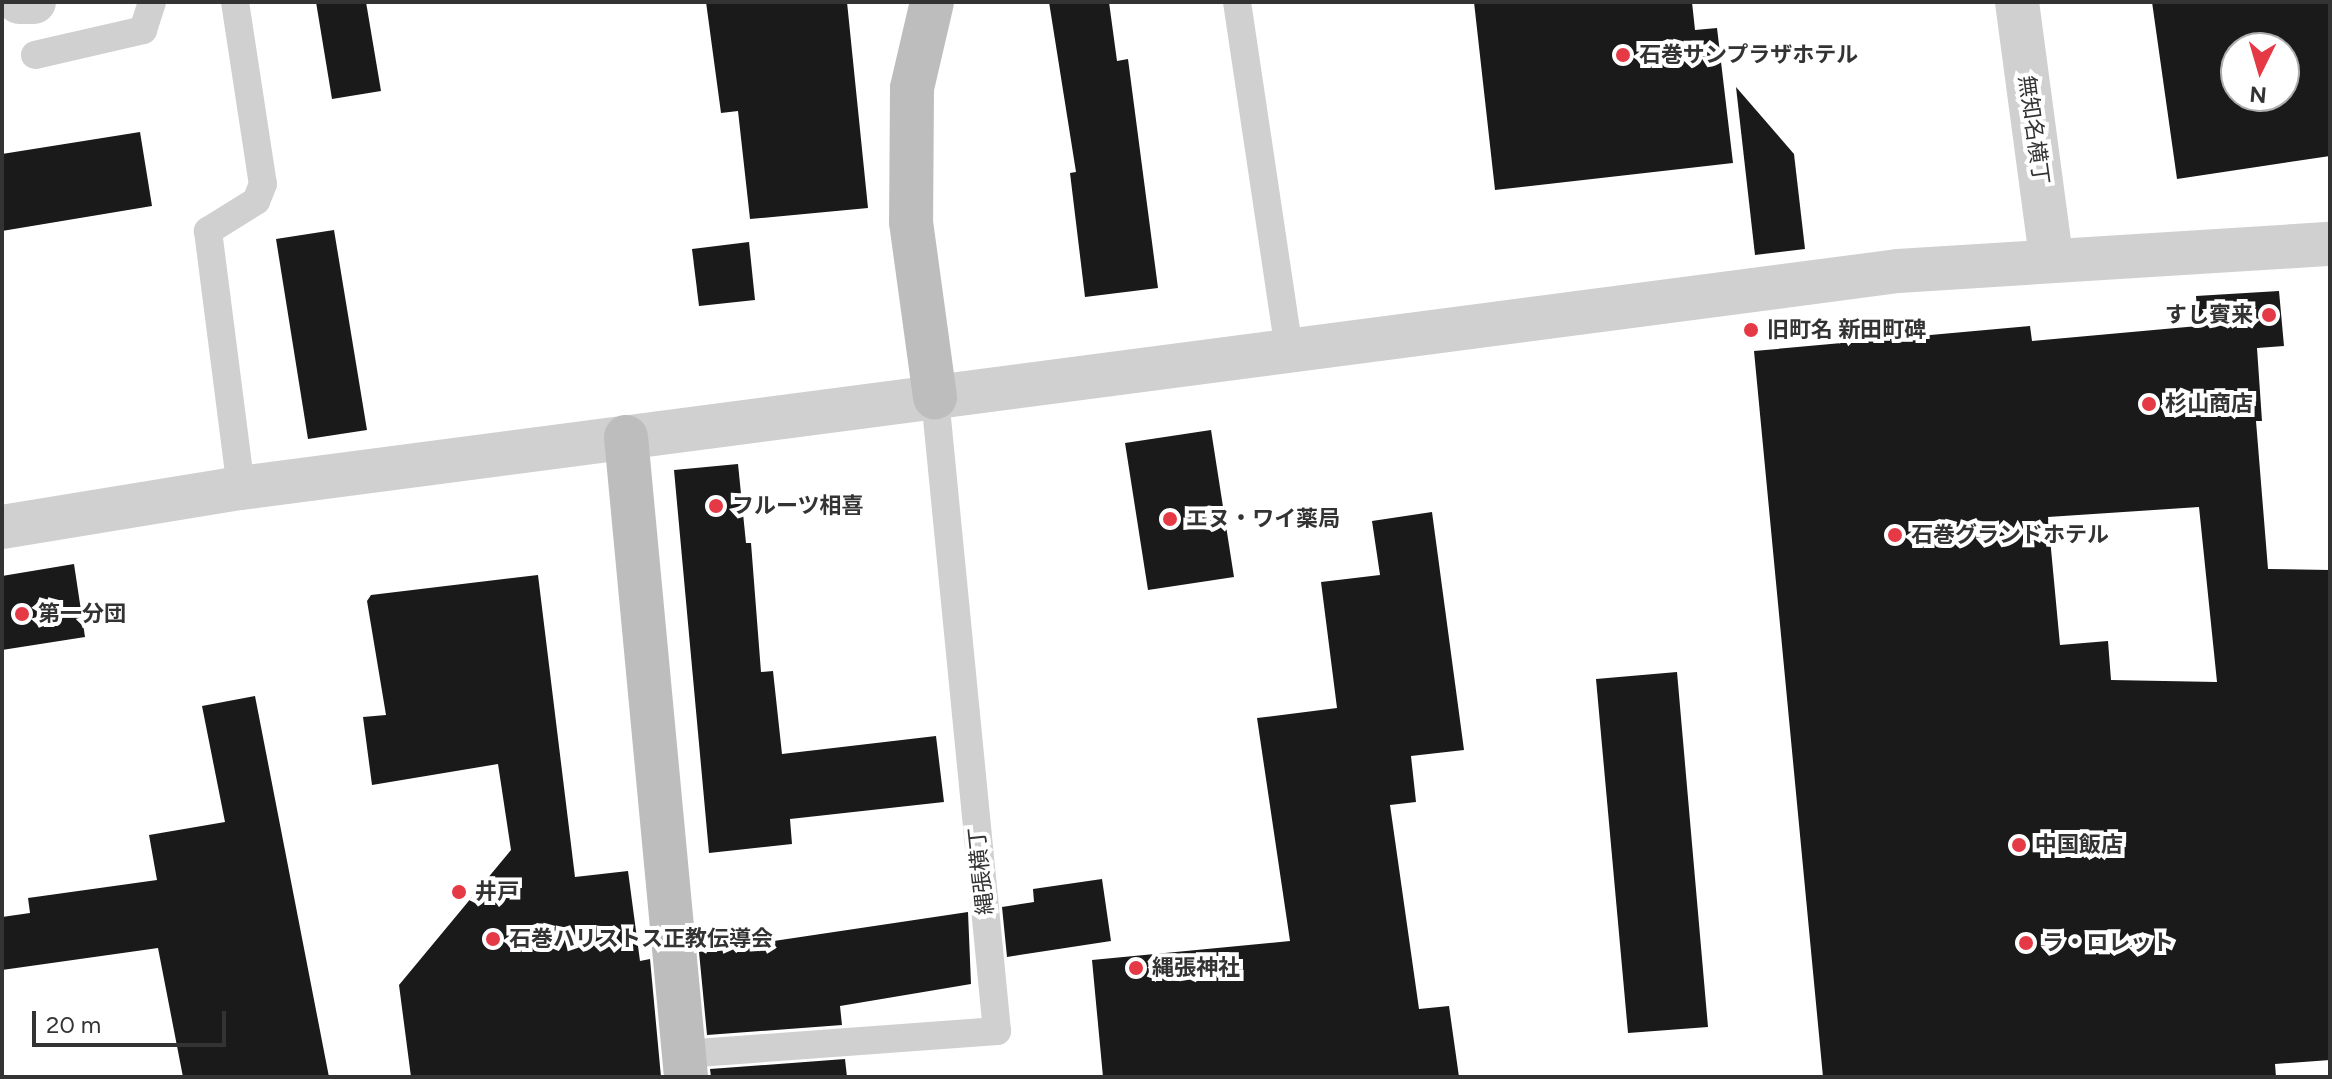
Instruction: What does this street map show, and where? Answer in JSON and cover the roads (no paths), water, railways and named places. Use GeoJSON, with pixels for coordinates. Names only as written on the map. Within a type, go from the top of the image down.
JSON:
{"type":"FeatureCollection","features":[{"type":"Feature","properties":{"kind":"street"},"geometry":{"type":"LineString","coordinates":[[19,2],[34,2]]}},
{"type":"Feature","properties":{"kind":"street"},"geometry":{"type":"LineString","coordinates":[[932,2],[912,88],[911,222],[935,397]]}},
{"type":"Feature","properties":{"kind":"street","name":"無知名横丁"},"geometry":{"type":"LineString","coordinates":[[2017,2],[2051,258]]}},
{"type":"Feature","properties":{"kind":"street"},"geometry":{"type":"LineString","coordinates":[[2,527],[241,488],[1883,272],[2051,258],[2330,244]]}},
{"type":"Feature","properties":{"kind":"street"},"geometry":{"type":"LineString","coordinates":[[626,437],[685,1065]]}},
{"type":"Feature","properties":{"kind":"lane"},"geometry":{"type":"LineString","coordinates":[[35,55],[143,30],[152,2]]}},
{"type":"Feature","properties":{"kind":"lane"},"geometry":{"type":"LineString","coordinates":[[235,2],[263,184],[256,201],[208,231],[241,488]]}},
{"type":"Feature","properties":{"kind":"lane"},"geometry":{"type":"LineString","coordinates":[[1237,2],[1289,351]]}},
{"type":"Feature","properties":{"kind":"lane","name":"縄張横丁"},"geometry":{"type":"LineString","coordinates":[[685,1065],[997,1031],[935,397]]}},
{"type":"Feature","properties":{"kind":"place","name":"石巻サンプラザホテル"},"geometry":{"type":"Point","coordinates":[1623,55]}},
{"type":"Feature","properties":{"kind":"place","name":"すし賓来"},"geometry":{"type":"Point","coordinates":[2269,315]}},
{"type":"Feature","properties":{"kind":"place","name":"旧町名 新田町碑"},"geometry":{"type":"Point","coordinates":[1751,330]}},
{"type":"Feature","properties":{"kind":"place","name":"杉山商店"},"geometry":{"type":"Point","coordinates":[2149,404]}},
{"type":"Feature","properties":{"kind":"place","name":"フルーツ相喜"},"geometry":{"type":"Point","coordinates":[716,506]}},
{"type":"Feature","properties":{"kind":"place","name":"エヌ・ワイ薬局"},"geometry":{"type":"Point","coordinates":[1170,519]}},
{"type":"Feature","properties":{"kind":"place","name":"石巻グランドホテル"},"geometry":{"type":"Point","coordinates":[1895,535]}},
{"type":"Feature","properties":{"kind":"place","name":"第一分団"},"geometry":{"type":"Point","coordinates":[22,614]}},
{"type":"Feature","properties":{"kind":"place","name":"中国飯店"},"geometry":{"type":"Point","coordinates":[2019,845]}},
{"type":"Feature","properties":{"kind":"place","name":"井戸"},"geometry":{"type":"Point","coordinates":[459,892]}},
{"type":"Feature","properties":{"kind":"place","name":"石巻ハリストス正教伝導会"},"geometry":{"type":"Point","coordinates":[493,939]}},
{"type":"Feature","properties":{"kind":"place","name":"ラ・ロレット"},"geometry":{"type":"Point","coordinates":[2026,943]}},
{"type":"Feature","properties":{"kind":"place","name":"縄張神社"},"geometry":{"type":"Point","coordinates":[1136,968]}}]}
